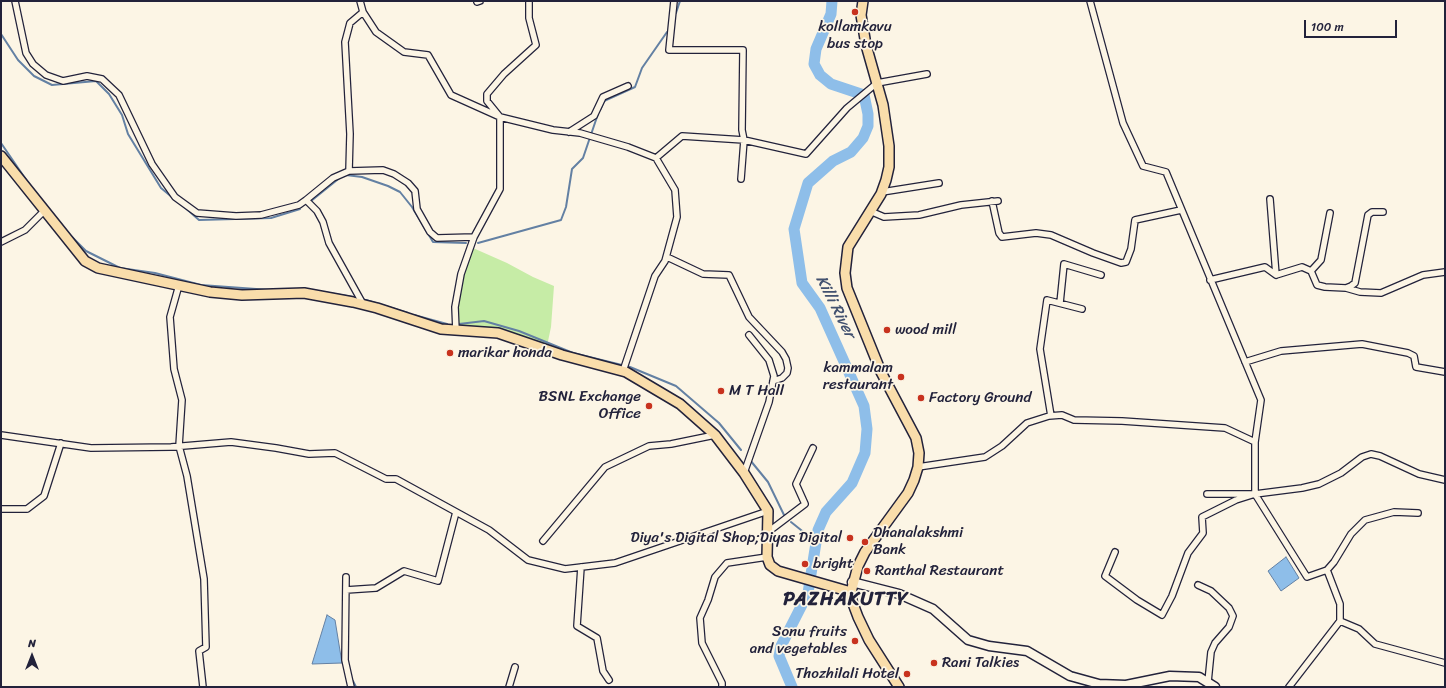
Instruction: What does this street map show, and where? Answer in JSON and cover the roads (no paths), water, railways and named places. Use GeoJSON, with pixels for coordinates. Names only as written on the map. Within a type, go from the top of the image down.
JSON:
{"type":"FeatureCollection","features":[{"type":"Feature","properties":{"kind":"main road"},"geometry":{"type":"LineString","coordinates":[[863,1],[861,15],[862,22],[883,106],[889,146],[889,167],[882,192],[848,247],[845,274],[847,288],[881,372],[916,438],[919,453],[918,467],[908,493],[865,552],[852,582],[851,592],[852,602],[864,629],[899,687]]}},
{"type":"Feature","properties":{"kind":"main road"},"geometry":{"type":"LineString","coordinates":[[1,156],[44,212],[85,261],[98,268],[210,292],[242,295],[304,293],[363,304],[441,329],[498,333],[562,355],[623,371],[642,380],[680,404],[715,435],[744,473],[768,511],[767,557],[770,565],[778,571],[818,584],[851,592]]}},
{"type":"Feature","properties":{"kind":"main road"},"geometry":{"type":"LineString","coordinates":[[852,582],[899,594],[933,609],[968,640],[989,646],[1027,651],[1070,676],[1099,684],[1126,685],[1170,676],[1199,677],[1216,687]]}},
{"type":"Feature","properties":{"kind":"street"},"geometry":{"type":"LineString","coordinates":[[15,1],[26,53],[33,64],[46,75],[63,81],[87,76],[102,79],[119,96],[152,164],[176,197],[197,213],[236,216],[261,215],[299,205],[333,178],[348,171],[383,170],[394,174],[408,183],[415,191],[417,209],[430,232],[437,238],[474,237]]}},
{"type":"Feature","properties":{"kind":"street"},"geometry":{"type":"LineString","coordinates":[[360,1],[363,12],[376,32],[404,52],[428,55],[451,95],[500,117],[553,130],[580,133],[628,147],[656,158],[675,190],[677,217],[667,257],[655,276],[623,371]]}},
{"type":"Feature","properties":{"kind":"street"},"geometry":{"type":"LineString","coordinates":[[456,331],[455,307],[461,274],[474,237],[500,190],[500,117],[487,101],[487,94],[504,74],[536,45],[529,18],[529,1]]}},
{"type":"Feature","properties":{"kind":"street"},"geometry":{"type":"LineString","coordinates":[[674,1],[669,50],[743,50],[742,130],[744,140],[741,179]]}},
{"type":"Feature","properties":{"kind":"street"},"geometry":{"type":"LineString","coordinates":[[1090,1],[1123,123],[1143,166],[1166,172],[1261,400],[1255,442],[1255,494],[1307,577],[1327,570],[1334,562],[1351,534],[1365,520],[1394,512],[1418,513]]}},
{"type":"Feature","properties":{"kind":"street"},"geometry":{"type":"LineString","coordinates":[[348,171],[350,134],[345,42],[350,23],[363,12]]}},
{"type":"Feature","properties":{"kind":"street"},"geometry":{"type":"LineString","coordinates":[[656,158],[682,136],[744,140],[806,154],[847,108],[877,84],[927,74]]}},
{"type":"Feature","properties":{"kind":"street"},"geometry":{"type":"LineString","coordinates":[[569,132],[594,116],[603,97],[628,86]]}},
{"type":"Feature","properties":{"kind":"street"},"geometry":{"type":"LineString","coordinates":[[882,192],[939,183]]}},
{"type":"Feature","properties":{"kind":"street"},"geometry":{"type":"LineString","coordinates":[[1270,199],[1276,275]]}},
{"type":"Feature","properties":{"kind":"street"},"geometry":{"type":"LineString","coordinates":[[306,200],[317,211],[323,222],[329,243],[363,304]]}},
{"type":"Feature","properties":{"kind":"street"},"geometry":{"type":"LineString","coordinates":[[870,211],[884,217],[932,213],[961,205],[995,201],[999,233],[1002,237],[1036,233],[1051,234],[1093,253],[1121,263],[1126,262],[1132,249],[1135,220],[1181,210]]}},
{"type":"Feature","properties":{"kind":"street"},"geometry":{"type":"LineString","coordinates":[[1,242],[25,230],[44,212]]}},
{"type":"Feature","properties":{"kind":"street"},"geometry":{"type":"LineString","coordinates":[[1346,288],[1355,283],[1368,215],[1372,212],[1383,212]]}},
{"type":"Feature","properties":{"kind":"street"},"geometry":{"type":"LineString","coordinates":[[1311,271],[1321,260],[1330,213]]}},
{"type":"Feature","properties":{"kind":"street"},"geometry":{"type":"LineString","coordinates":[[667,257],[703,274],[729,275],[749,317],[782,352],[786,359],[788,368],[787,373],[782,378],[773,381]]}},
{"type":"Feature","properties":{"kind":"street"},"geometry":{"type":"LineString","coordinates":[[1060,303],[1064,264],[1101,275]]}},
{"type":"Feature","properties":{"kind":"street"},"geometry":{"type":"LineString","coordinates":[[1210,280],[1265,267],[1276,275]]}},
{"type":"Feature","properties":{"kind":"street"},"geometry":{"type":"LineString","coordinates":[[1276,275],[1291,269],[1302,267],[1311,271],[1317,285],[1346,288],[1360,292],[1380,293],[1423,274],[1445,272]]}},
{"type":"Feature","properties":{"kind":"street"},"geometry":{"type":"LineString","coordinates":[[179,285],[170,317],[174,368],[182,400],[179,446],[187,476],[204,579],[206,647],[199,651],[203,687]]}},
{"type":"Feature","properties":{"kind":"street"},"geometry":{"type":"LineString","coordinates":[[1051,416],[1040,349],[1047,300],[1082,309]]}},
{"type":"Feature","properties":{"kind":"street"},"geometry":{"type":"LineString","coordinates":[[744,473],[769,402],[773,381],[773,369],[769,360],[749,334]]}},
{"type":"Feature","properties":{"kind":"street"},"geometry":{"type":"LineString","coordinates":[[1245,362],[1281,351],[1362,344],[1408,353],[1414,356],[1416,367],[1445,372]]}},
{"type":"Feature","properties":{"kind":"street"},"geometry":{"type":"LineString","coordinates":[[918,467],[985,457],[1002,446],[1027,423],[1051,416],[1062,415],[1074,420],[1122,421],[1225,428],[1255,442]]}},
{"type":"Feature","properties":{"kind":"street"},"geometry":{"type":"LineString","coordinates":[[1,435],[91,448],[179,446],[231,442],[309,454],[335,453],[386,479],[396,479],[489,530],[528,560],[565,569],[615,563],[768,511]]}},
{"type":"Feature","properties":{"kind":"street"},"geometry":{"type":"LineString","coordinates":[[543,541],[605,467],[649,446],[670,444],[715,435]]}},
{"type":"Feature","properties":{"kind":"street"},"geometry":{"type":"LineString","coordinates":[[1,509],[27,509],[44,496],[61,443]]}},
{"type":"Feature","properties":{"kind":"street"},"geometry":{"type":"LineString","coordinates":[[768,532],[804,504],[804,501],[796,489],[796,484],[813,448]]}},
{"type":"Feature","properties":{"kind":"street"},"geometry":{"type":"LineString","coordinates":[[1207,494],[1255,494],[1302,488],[1319,484],[1341,473],[1362,457],[1371,454],[1380,456],[1419,474],[1445,480]]}},
{"type":"Feature","properties":{"kind":"street"},"geometry":{"type":"LineString","coordinates":[[1115,552],[1105,576],[1137,600],[1162,615],[1188,552],[1203,533],[1202,517],[1236,500],[1255,494]]}},
{"type":"Feature","properties":{"kind":"street"},"geometry":{"type":"LineString","coordinates":[[346,590],[376,588],[404,571],[438,581],[456,512]]}},
{"type":"Feature","properties":{"kind":"street"},"geometry":{"type":"LineString","coordinates":[[722,687],[722,683],[702,643],[700,618],[708,600],[715,577],[727,564],[767,557]]}},
{"type":"Feature","properties":{"kind":"street"},"geometry":{"type":"LineString","coordinates":[[581,567],[577,626],[597,638],[603,670],[610,680]]}},
{"type":"Feature","properties":{"kind":"street"},"geometry":{"type":"LineString","coordinates":[[1289,687],[1340,621],[1340,604],[1327,570]]}},
{"type":"Feature","properties":{"kind":"street"},"geometry":{"type":"LineString","coordinates":[[346,577],[345,660],[351,687]]}},
{"type":"Feature","properties":{"kind":"street"},"geometry":{"type":"LineString","coordinates":[[1198,585],[1211,591],[1229,608],[1233,616],[1229,627],[1215,643],[1211,652],[1208,682]]}},
{"type":"Feature","properties":{"kind":"street"},"geometry":{"type":"LineString","coordinates":[[1340,621],[1358,629],[1375,644],[1445,663]]}},
{"type":"Feature","properties":{"kind":"street"},"geometry":{"type":"LineString","coordinates":[[509,687],[515,667]]}},
{"type":"Feature","properties":{"kind":"water"},"geometry":{"type":"Polygon","coordinates":[[[1286,557],[1299,578],[1281,591],[1268,571],[1286,557]]]}},
{"type":"Feature","properties":{"kind":"water"},"geometry":{"type":"Polygon","coordinates":[[[327,615],[335,620],[342,663],[312,664],[327,615]]]}},
{"type":"Feature","properties":{"kind":"waterway"},"geometry":{"type":"LineString","coordinates":[[676,13],[680,1]]}},
{"type":"Feature","properties":{"kind":"waterway","name":"Killi River"},"geometry":{"type":"LineString","coordinates":[[792,687],[779,656],[781,646],[808,593],[818,530],[826,512],[852,483],[865,453],[867,429],[864,406],[820,308],[802,283],[794,229],[808,183],[833,161],[851,152],[863,138],[868,126],[868,114],[864,95],[831,84],[820,75],[814,64],[816,49],[831,14],[832,1]]}},
{"type":"Feature","properties":{"kind":"waterway"},"geometry":{"type":"LineString","coordinates":[[600,110],[604,101],[635,87],[642,68],[667,32]]}},
{"type":"Feature","properties":{"kind":"waterway"},"geometry":{"type":"LineString","coordinates":[[1,34],[18,60],[34,76],[52,85],[96,81],[109,94],[122,115],[128,134],[161,188],[173,198]]}},
{"type":"Feature","properties":{"kind":"waterway"},"geometry":{"type":"LineString","coordinates":[[478,243],[561,220],[566,207],[572,169],[583,158],[598,114]]}},
{"type":"Feature","properties":{"kind":"waterway"},"geometry":{"type":"LineString","coordinates":[[1,143],[29,184]]}},
{"type":"Feature","properties":{"kind":"waterway"},"geometry":{"type":"LineString","coordinates":[[346,175],[362,177],[400,192],[412,207],[433,242],[466,243]]}},
{"type":"Feature","properties":{"kind":"waterway"},"geometry":{"type":"LineString","coordinates":[[311,201],[342,176]]}},
{"type":"Feature","properties":{"kind":"waterway"},"geometry":{"type":"LineString","coordinates":[[181,204],[199,220],[271,218],[300,209]]}},
{"type":"Feature","properties":{"kind":"waterway"},"geometry":{"type":"LineString","coordinates":[[71,236],[86,251],[120,268],[155,273],[201,285],[270,290]]}},
{"type":"Feature","properties":{"kind":"waterway"},"geometry":{"type":"LineString","coordinates":[[317,291],[353,297]]}},
{"type":"Feature","properties":{"kind":"waterway"},"geometry":{"type":"LineString","coordinates":[[366,300],[408,313]]}},
{"type":"Feature","properties":{"kind":"waterway"},"geometry":{"type":"LineString","coordinates":[[414,315],[447,324]]}},
{"type":"Feature","properties":{"kind":"waterway"},"geometry":{"type":"LineString","coordinates":[[459,324],[484,321],[519,331],[573,353],[630,367],[676,386],[719,423],[741,450]]}},
{"type":"Feature","properties":{"kind":"waterway"},"geometry":{"type":"LineString","coordinates":[[750,460],[768,482],[785,517]]}},
{"type":"Feature","properties":{"kind":"waterway"},"geometry":{"type":"LineString","coordinates":[[791,522],[816,542]]}},
{"type":"Feature","properties":{"kind":"waterway"},"geometry":{"type":"LineString","coordinates":[[353,681],[356,687]]}},
{"type":"Feature","properties":{"kind":"place","name":"kollamkavu bus stop"},"geometry":{"type":"Point","coordinates":[855,12]}},
{"type":"Feature","properties":{"kind":"place","name":"wood mill"},"geometry":{"type":"Point","coordinates":[887,330]}},
{"type":"Feature","properties":{"kind":"place","name":"marikar honda"},"geometry":{"type":"Point","coordinates":[450,353]}},
{"type":"Feature","properties":{"kind":"place","name":"kammalam restaurant"},"geometry":{"type":"Point","coordinates":[901,377]}},
{"type":"Feature","properties":{"kind":"place","name":"M T Hall"},"geometry":{"type":"Point","coordinates":[721,391]}},
{"type":"Feature","properties":{"kind":"place","name":"Factory Ground"},"geometry":{"type":"Point","coordinates":[921,398]}},
{"type":"Feature","properties":{"kind":"place","name":"BSNL Exchange Office"},"geometry":{"type":"Point","coordinates":[649,406]}},
{"type":"Feature","properties":{"kind":"place","name":"Diya's Digital Shop;Diyas Digital"},"geometry":{"type":"Point","coordinates":[850,538]}},
{"type":"Feature","properties":{"kind":"place","name":"Dhanalakshmi Bank"},"geometry":{"type":"Point","coordinates":[865,542]}},
{"type":"Feature","properties":{"kind":"place","name":"bright"},"geometry":{"type":"Point","coordinates":[805,564]}},
{"type":"Feature","properties":{"kind":"place","name":"Ranthal Restaurant"},"geometry":{"type":"Point","coordinates":[867,571]}},
{"type":"Feature","properties":{"kind":"place","name":"Sonu fruits and vegetables"},"geometry":{"type":"Point","coordinates":[855,641]}},
{"type":"Feature","properties":{"kind":"place","name":"Rani Talkies"},"geometry":{"type":"Point","coordinates":[934,663]}},
{"type":"Feature","properties":{"kind":"place","name":"Thozhilali Hotel"},"geometry":{"type":"Point","coordinates":[907,674]}},
{"type":"Feature","properties":{"kind":"district","name":"PAZHAKUTTY"},"geometry":{"type":"Point","coordinates":[846,600]}}]}
